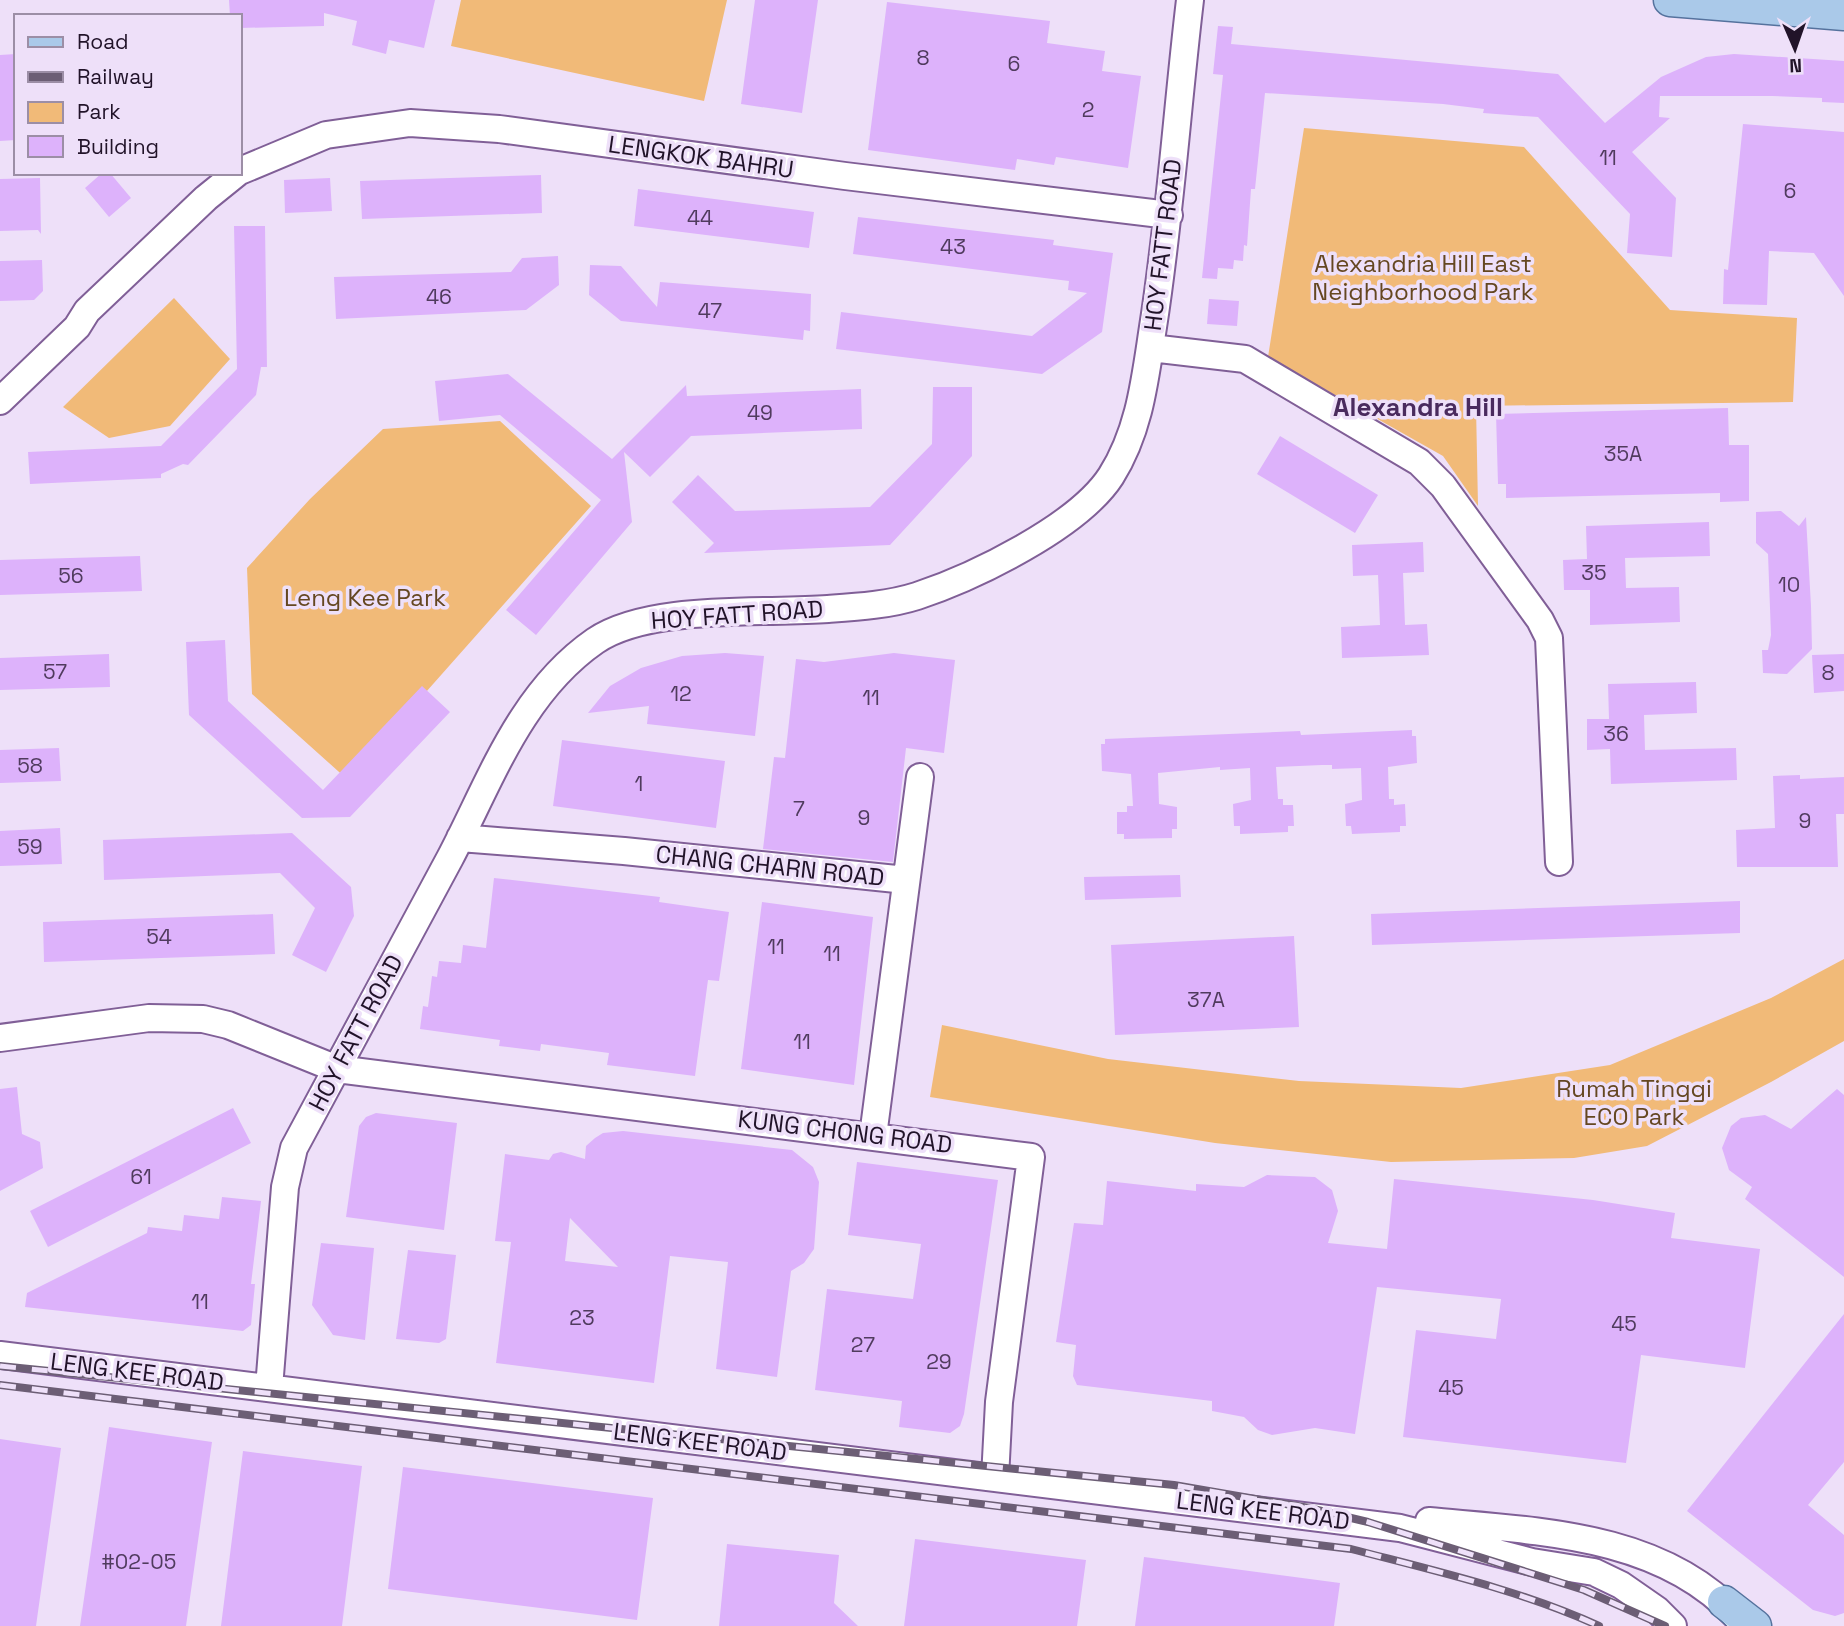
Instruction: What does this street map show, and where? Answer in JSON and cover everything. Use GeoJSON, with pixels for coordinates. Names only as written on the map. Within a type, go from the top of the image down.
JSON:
{"type":"FeatureCollection","features":[{"type":"Feature","properties":{"kind":"main road"},"geometry":{"type":"LineString","coordinates":[[1670,0],[1791,5],[1844,15]]}},
{"type":"Feature","properties":{"kind":"main road"},"geometry":{"type":"LineString","coordinates":[[1724,1602],[1755,1626]]}},
{"type":"Feature","properties":{"kind":"street","name":"HOY FATT ROAD"},"geometry":{"type":"LineString","coordinates":[[269,1388],[287,1175],[294,1148],[460,838],[504,747],[539,698],[571,661],[611,631],[639,622],[675,616],[829,609],[915,597],[987,566],[1062,522],[1104,485],[1125,450],[1137,422],[1169,215],[1190,0]]}},
{"type":"Feature","properties":{"kind":"street","name":"LENGKOK BAHRU"},"geometry":{"type":"LineString","coordinates":[[242,170],[327,135],[410,123],[499,129],[807,172],[1169,215]]}},
{"type":"Feature","properties":{"kind":"street","name":"LENGKOK BAHRU"},"geometry":{"type":"LineString","coordinates":[[0,401],[77,327],[86,311],[206,198],[234,175]]}},
{"type":"Feature","properties":{"kind":"street","name":"LENGKOK BAHRU"},"geometry":{"type":"LineString","coordinates":[[0,387],[68,318],[86,311]]}},
{"type":"Feature","properties":{"kind":"street"},"geometry":{"type":"LineString","coordinates":[[1150,348],[1245,359],[1419,462],[1443,486],[1540,620],[1549,638],[1552,650],[1559,862]]}},
{"type":"Feature","properties":{"kind":"street"},"geometry":{"type":"LineString","coordinates":[[906,880],[920,777]]}},
{"type":"Feature","properties":{"kind":"street","name":"CHANG CHARN ROAD"},"geometry":{"type":"LineString","coordinates":[[460,838],[624,851],[906,880],[873,1136]]}},
{"type":"Feature","properties":{"kind":"street"},"geometry":{"type":"LineString","coordinates":[[0,1038],[149,1018],[191,1018],[228,1025],[337,1069]]}},
{"type":"Feature","properties":{"kind":"street","name":"KUNG CHONG ROAD"},"geometry":{"type":"LineString","coordinates":[[337,1069],[1031,1157],[999,1402],[995,1478]]}},
{"type":"Feature","properties":{"kind":"street","name":"LENG KEE ROAD"},"geometry":{"type":"LineString","coordinates":[[0,1355],[1400,1528],[1532,1562],[1594,1572],[1621,1585],[1657,1610],[1673,1626]]}},
{"type":"Feature","properties":{"kind":"street","name":"LENG KEE ROAD"},"geometry":{"type":"LineString","coordinates":[[1400,1528],[1427,1521],[1507,1528],[1627,1548],[1695,1579],[1724,1602],[1745,1626]]}},
{"type":"Feature","properties":{"kind":"green space"},"geometry":{"type":"Polygon","coordinates":[[[461,0],[727,0],[704,101],[451,46],[461,0]]]}},
{"type":"Feature","properties":{"kind":"green space","name":"Alexandria Hill East Neighborhood Park"},"geometry":{"type":"Polygon","coordinates":[[[1304,128],[1524,147],[1670,310],[1797,318],[1793,402],[1476,406],[1478,506],[1443,456],[1268,357],[1304,128]]]}},
{"type":"Feature","properties":{"kind":"green space"},"geometry":{"type":"Polygon","coordinates":[[[174,298],[230,359],[170,426],[109,438],[63,407],[174,298]]]}},
{"type":"Feature","properties":{"kind":"green space","name":"Leng Kee Park"},"geometry":{"type":"Polygon","coordinates":[[[500,421],[591,506],[348,780],[252,694],[247,568],[310,499],[383,429],[500,421]]]}},
{"type":"Feature","properties":{"kind":"green space","name":"Rumah Tinggi ECO Park"},"geometry":{"type":"Polygon","coordinates":[[[1844,959],[1844,1041],[1647,1146],[1574,1158],[1391,1162],[1215,1143],[930,1097],[942,1025],[1108,1059],[1299,1081],[1461,1088],[1610,1065],[1771,998],[1844,959]]]}},
{"type":"Feature","properties":{"kind":"building"},"geometry":{"type":"Polygon","coordinates":[[[229,0],[435,0],[424,48],[389,40],[386,54],[352,45],[357,21],[324,13],[324,26],[242,28],[242,14],[230,14],[229,0]]]}},
{"type":"Feature","properties":{"kind":"building"},"geometry":{"type":"Polygon","coordinates":[[[755,0],[818,0],[802,113],[741,104],[755,0]]]}},
{"type":"Feature","properties":{"kind":"building"},"geometry":{"type":"Polygon","coordinates":[[[887,2],[1050,21],[1047,43],[1105,51],[1102,71],[1141,76],[1128,168],[1056,157],[1054,165],[1017,159],[1015,170],[868,150],[887,2]]]}},
{"type":"Feature","properties":{"kind":"building"},"geometry":{"type":"Polygon","coordinates":[[[1218,26],[1233,27],[1231,44],[1558,74],[1605,123],[1661,77],[1706,57],[1734,54],[1844,61],[1844,103],[1822,102],[1822,98],[1772,96],[1660,96],[1659,117],[1670,118],[1632,152],[1676,198],[1672,257],[1627,253],[1630,214],[1538,117],[1483,113],[1484,109],[1443,104],[1265,93],[1255,189],[1251,189],[1247,246],[1244,245],[1243,261],[1234,260],[1233,269],[1218,268],[1217,279],[1202,278],[1223,75],[1213,74],[1218,26]]]}},
{"type":"Feature","properties":{"kind":"building"},"geometry":{"type":"Polygon","coordinates":[[[14,54],[14,140],[0,141],[0,55],[14,54]]]}},
{"type":"Feature","properties":{"kind":"building"},"geometry":{"type":"Polygon","coordinates":[[[1743,124],[1844,132],[1844,296],[1814,253],[1769,251],[1767,305],[1723,304],[1724,269],[1728,270],[1743,124]]]}},
{"type":"Feature","properties":{"kind":"building"},"geometry":{"type":"Polygon","coordinates":[[[100,175],[112,175],[131,198],[109,217],[85,188],[100,175]]]}},
{"type":"Feature","properties":{"kind":"building"},"geometry":{"type":"Polygon","coordinates":[[[541,175],[542,213],[362,219],[360,181],[541,175]]]}},
{"type":"Feature","properties":{"kind":"building"},"geometry":{"type":"Polygon","coordinates":[[[40,178],[41,234],[38,230],[0,231],[0,179],[40,178]]]}},
{"type":"Feature","properties":{"kind":"building"},"geometry":{"type":"Polygon","coordinates":[[[330,178],[332,211],[285,213],[284,180],[330,178]]]}},
{"type":"Feature","properties":{"kind":"building"},"geometry":{"type":"Polygon","coordinates":[[[638,189],[814,212],[809,248],[634,226],[638,189]]]}},
{"type":"Feature","properties":{"kind":"building"},"geometry":{"type":"Polygon","coordinates":[[[858,217],[1054,240],[1053,245],[1113,253],[1102,332],[1042,374],[836,349],[841,312],[1032,336],[1087,293],[1068,290],[1069,281],[853,254],[858,217]]]}},
{"type":"Feature","properties":{"kind":"building"},"geometry":{"type":"Polygon","coordinates":[[[234,226],[265,226],[267,367],[261,367],[256,395],[188,465],[183,464],[161,474],[161,478],[30,484],[28,452],[161,446],[237,369],[234,226]]]}},
{"type":"Feature","properties":{"kind":"building"},"geometry":{"type":"Polygon","coordinates":[[[558,256],[559,285],[526,310],[336,319],[334,277],[511,272],[522,258],[558,256]]]}},
{"type":"Feature","properties":{"kind":"building"},"geometry":{"type":"Polygon","coordinates":[[[42,260],[43,291],[34,300],[0,301],[0,261],[42,260]]]}},
{"type":"Feature","properties":{"kind":"building"},"geometry":{"type":"Polygon","coordinates":[[[590,265],[621,266],[657,307],[660,282],[811,294],[810,331],[804,330],[803,340],[621,321],[589,295],[590,265]]]}},
{"type":"Feature","properties":{"kind":"building"},"geometry":{"type":"Polygon","coordinates":[[[1209,299],[1239,301],[1237,326],[1207,324],[1209,299]]]}},
{"type":"Feature","properties":{"kind":"building"},"geometry":{"type":"Polygon","coordinates":[[[508,374],[612,459],[686,385],[687,396],[861,389],[862,429],[691,436],[650,477],[624,452],[632,522],[536,635],[506,610],[601,500],[500,415],[439,421],[435,381],[508,374]]]}},
{"type":"Feature","properties":{"kind":"building"},"geometry":{"type":"Polygon","coordinates":[[[933,387],[972,387],[972,456],[890,545],[704,553],[714,543],[672,502],[698,475],[735,511],[870,507],[932,444],[933,387]]]}},
{"type":"Feature","properties":{"kind":"building"},"geometry":{"type":"Polygon","coordinates":[[[1728,408],[1729,445],[1749,445],[1749,501],[1720,502],[1720,493],[1506,498],[1506,484],[1498,484],[1496,414],[1728,408]]]}},
{"type":"Feature","properties":{"kind":"building"},"geometry":{"type":"Polygon","coordinates":[[[1280,436],[1378,495],[1355,533],[1257,474],[1280,436]]]}},
{"type":"Feature","properties":{"kind":"building"},"geometry":{"type":"Polygon","coordinates":[[[1781,511],[1799,526],[1806,517],[1811,606],[1812,649],[1787,674],[1763,673],[1762,650],[1768,650],[1771,635],[1768,554],[1756,543],[1756,512],[1781,511]]]}},
{"type":"Feature","properties":{"kind":"building"},"geometry":{"type":"Polygon","coordinates":[[[1709,522],[1710,556],[1625,558],[1626,588],[1679,587],[1680,622],[1590,625],[1590,590],[1564,590],[1563,560],[1587,559],[1586,526],[1709,522]]]}},
{"type":"Feature","properties":{"kind":"building"},"geometry":{"type":"Polygon","coordinates":[[[1423,542],[1424,572],[1403,573],[1405,625],[1427,624],[1429,655],[1342,658],[1341,627],[1380,625],[1378,575],[1353,576],[1352,545],[1423,542]]]}},
{"type":"Feature","properties":{"kind":"building"},"geometry":{"type":"Polygon","coordinates":[[[140,556],[142,591],[0,595],[0,560],[140,556]]]}},
{"type":"Feature","properties":{"kind":"building"},"geometry":{"type":"Polygon","coordinates":[[[225,640],[228,701],[323,790],[422,686],[450,712],[350,817],[302,818],[189,715],[186,642],[225,640]]]}},
{"type":"Feature","properties":{"kind":"building"},"geometry":{"type":"Polygon","coordinates":[[[725,653],[764,656],[755,736],[647,724],[649,706],[588,713],[610,686],[641,668],[682,656],[725,653]]]}},
{"type":"Feature","properties":{"kind":"building"},"geometry":{"type":"Polygon","coordinates":[[[894,653],[955,660],[944,753],[906,748],[893,862],[763,849],[774,757],[785,758],[796,659],[824,662],[894,653]]]}},
{"type":"Feature","properties":{"kind":"building"},"geometry":{"type":"Polygon","coordinates":[[[109,654],[110,687],[0,690],[0,658],[109,654]]]}},
{"type":"Feature","properties":{"kind":"building"},"geometry":{"type":"Polygon","coordinates":[[[1844,654],[1844,691],[1814,693],[1812,655],[1844,654]]]}},
{"type":"Feature","properties":{"kind":"building"},"geometry":{"type":"Polygon","coordinates":[[[1696,682],[1697,713],[1644,715],[1645,750],[1736,748],[1737,780],[1611,784],[1610,749],[1587,750],[1587,719],[1609,719],[1608,684],[1696,682]]]}},
{"type":"Feature","properties":{"kind":"building"},"geometry":{"type":"Polygon","coordinates":[[[1412,730],[1412,736],[1416,736],[1417,763],[1388,767],[1389,799],[1394,799],[1394,805],[1405,804],[1406,826],[1400,826],[1400,832],[1352,834],[1351,826],[1346,826],[1345,804],[1362,800],[1361,768],[1332,769],[1332,765],[1322,765],[1276,767],[1278,799],[1283,799],[1283,805],[1293,805],[1294,826],[1288,826],[1288,832],[1240,834],[1240,826],[1234,826],[1233,804],[1251,800],[1250,768],[1220,770],[1220,767],[1158,773],[1159,804],[1177,807],[1177,829],[1172,829],[1172,838],[1124,839],[1124,834],[1117,834],[1117,812],[1127,812],[1127,806],[1133,806],[1131,774],[1102,771],[1101,744],[1105,744],[1105,739],[1300,731],[1301,735],[1412,730]]]}},
{"type":"Feature","properties":{"kind":"building"},"geometry":{"type":"Polygon","coordinates":[[[562,740],[725,761],[716,828],[553,806],[562,740]]]}},
{"type":"Feature","properties":{"kind":"building"},"geometry":{"type":"Polygon","coordinates":[[[59,748],[61,781],[0,783],[0,750],[59,748]]]}},
{"type":"Feature","properties":{"kind":"building"},"geometry":{"type":"Polygon","coordinates":[[[1800,775],[1800,779],[1844,777],[1844,814],[1836,814],[1838,867],[1737,867],[1736,830],[1775,828],[1773,776],[1800,775]]]}},
{"type":"Feature","properties":{"kind":"building"},"geometry":{"type":"Polygon","coordinates":[[[60,828],[62,864],[0,866],[0,831],[60,828]]]}},
{"type":"Feature","properties":{"kind":"building"},"geometry":{"type":"Polygon","coordinates":[[[292,833],[351,887],[354,916],[326,972],[292,955],[315,908],[280,873],[104,880],[103,840],[292,833]]]}},
{"type":"Feature","properties":{"kind":"building"},"geometry":{"type":"Polygon","coordinates":[[[1180,875],[1181,897],[1085,900],[1084,877],[1180,875]]]}},
{"type":"Feature","properties":{"kind":"building"},"geometry":{"type":"Polygon","coordinates":[[[494,878],[660,897],[659,902],[729,912],[719,981],[708,980],[695,1076],[607,1065],[609,1053],[541,1044],[540,1051],[499,1046],[500,1040],[420,1029],[423,1006],[428,1007],[432,976],[437,977],[439,961],[461,963],[463,945],[486,948],[494,878]]]}},
{"type":"Feature","properties":{"kind":"building"},"geometry":{"type":"Polygon","coordinates":[[[1740,901],[1740,933],[1372,945],[1371,914],[1740,901]]]}},
{"type":"Feature","properties":{"kind":"building"},"geometry":{"type":"Polygon","coordinates":[[[762,902],[873,917],[854,1085],[741,1069],[762,902]]]}},
{"type":"Feature","properties":{"kind":"building"},"geometry":{"type":"Polygon","coordinates":[[[273,914],[275,954],[44,962],[43,922],[273,914]]]}},
{"type":"Feature","properties":{"kind":"building"},"geometry":{"type":"Polygon","coordinates":[[[1294,936],[1299,1027],[1115,1035],[1111,945],[1294,936]]]}},
{"type":"Feature","properties":{"kind":"building"},"geometry":{"type":"Polygon","coordinates":[[[17,1087],[22,1134],[40,1142],[43,1168],[0,1191],[0,1089],[17,1087]]]}},
{"type":"Feature","properties":{"kind":"building"},"geometry":{"type":"Polygon","coordinates":[[[1837,1089],[1844,1095],[1844,1277],[1745,1199],[1752,1187],[1729,1170],[1722,1148],[1731,1126],[1741,1118],[1765,1115],[1791,1129],[1837,1089]]]}},
{"type":"Feature","properties":{"kind":"building"},"geometry":{"type":"Polygon","coordinates":[[[233,1108],[251,1143],[48,1247],[30,1211],[233,1108]]]}},
{"type":"Feature","properties":{"kind":"building"},"geometry":{"type":"Polygon","coordinates":[[[376,1113],[457,1123],[444,1230],[346,1217],[359,1126],[366,1117],[376,1113]]]}},
{"type":"Feature","properties":{"kind":"building"},"geometry":{"type":"Polygon","coordinates":[[[623,1131],[792,1150],[813,1167],[819,1182],[814,1249],[804,1263],[791,1271],[777,1377],[716,1369],[728,1262],[670,1256],[654,1383],[496,1363],[511,1242],[495,1241],[505,1154],[549,1160],[553,1154],[561,1152],[585,1159],[586,1146],[603,1133],[623,1131]],[[570,1218],[565,1261],[618,1267],[570,1218]]]}},
{"type":"Feature","properties":{"kind":"building"},"geometry":{"type":"Polygon","coordinates":[[[857,1162],[998,1180],[964,1414],[960,1426],[950,1433],[899,1427],[902,1401],[815,1390],[827,1289],[913,1299],[921,1244],[848,1235],[857,1162]]]}},
{"type":"Feature","properties":{"kind":"building"},"geometry":{"type":"Polygon","coordinates":[[[1267,1175],[1315,1177],[1332,1190],[1338,1211],[1328,1243],[1387,1249],[1394,1179],[1593,1200],[1675,1213],[1671,1238],[1760,1249],[1745,1368],[1641,1355],[1626,1463],[1403,1437],[1416,1330],[1496,1339],[1501,1299],[1377,1287],[1355,1434],[1315,1428],[1272,1435],[1258,1430],[1244,1417],[1212,1411],[1212,1401],[1077,1385],[1073,1376],[1076,1345],[1056,1342],[1074,1223],[1103,1225],[1107,1181],[1196,1191],[1196,1184],[1244,1187],[1267,1175]]]}},
{"type":"Feature","properties":{"kind":"building"},"geometry":{"type":"Polygon","coordinates":[[[222,1197],[261,1201],[251,1284],[255,1284],[251,1325],[243,1331],[25,1307],[27,1293],[147,1233],[148,1227],[182,1231],[184,1215],[219,1219],[222,1197]]]}},
{"type":"Feature","properties":{"kind":"building"},"geometry":{"type":"Polygon","coordinates":[[[321,1243],[374,1248],[365,1340],[333,1335],[312,1305],[321,1243]]]}},
{"type":"Feature","properties":{"kind":"building"},"geometry":{"type":"Polygon","coordinates":[[[408,1250],[456,1255],[446,1339],[439,1343],[396,1339],[408,1250]]]}},
{"type":"Feature","properties":{"kind":"building"},"geometry":{"type":"Polygon","coordinates":[[[1844,1314],[1844,1462],[1808,1505],[1844,1535],[1844,1613],[1835,1616],[1813,1610],[1687,1511],[1844,1314]]]}},
{"type":"Feature","properties":{"kind":"building"},"geometry":{"type":"Polygon","coordinates":[[[109,1427],[212,1442],[186,1626],[80,1626],[109,1427]]]}},
{"type":"Feature","properties":{"kind":"building"},"geometry":{"type":"Polygon","coordinates":[[[0,1439],[61,1448],[36,1626],[0,1626],[0,1439]]]}},
{"type":"Feature","properties":{"kind":"building"},"geometry":{"type":"Polygon","coordinates":[[[243,1451],[362,1466],[342,1626],[221,1626],[243,1451]]]}},
{"type":"Feature","properties":{"kind":"building"},"geometry":{"type":"Polygon","coordinates":[[[403,1467],[653,1498],[637,1620],[388,1589],[403,1467]]]}},
{"type":"Feature","properties":{"kind":"building"},"geometry":{"type":"Polygon","coordinates":[[[915,1539],[1086,1560],[1077,1626],[904,1626],[915,1539]]]}},
{"type":"Feature","properties":{"kind":"building"},"geometry":{"type":"Polygon","coordinates":[[[727,1544],[839,1555],[834,1603],[858,1626],[719,1626],[727,1544]]]}},
{"type":"Feature","properties":{"kind":"building"},"geometry":{"type":"Polygon","coordinates":[[[1144,1557],[1340,1583],[1334,1626],[1135,1626],[1144,1557]]]}},
{"type":"Feature","properties":{"kind":"railway"},"geometry":{"type":"LineString","coordinates":[[0,1366],[1174,1485],[1309,1508],[1368,1522],[1584,1590],[1665,1626]]}},
{"type":"Feature","properties":{"kind":"railway"},"geometry":{"type":"LineString","coordinates":[[0,1385],[1351,1549],[1508,1592],[1599,1626]]}},
{"type":"Feature","properties":{"kind":"district","name":"Alexandra Hill"},"geometry":{"type":"Point","coordinates":[1418,407]}}]}
